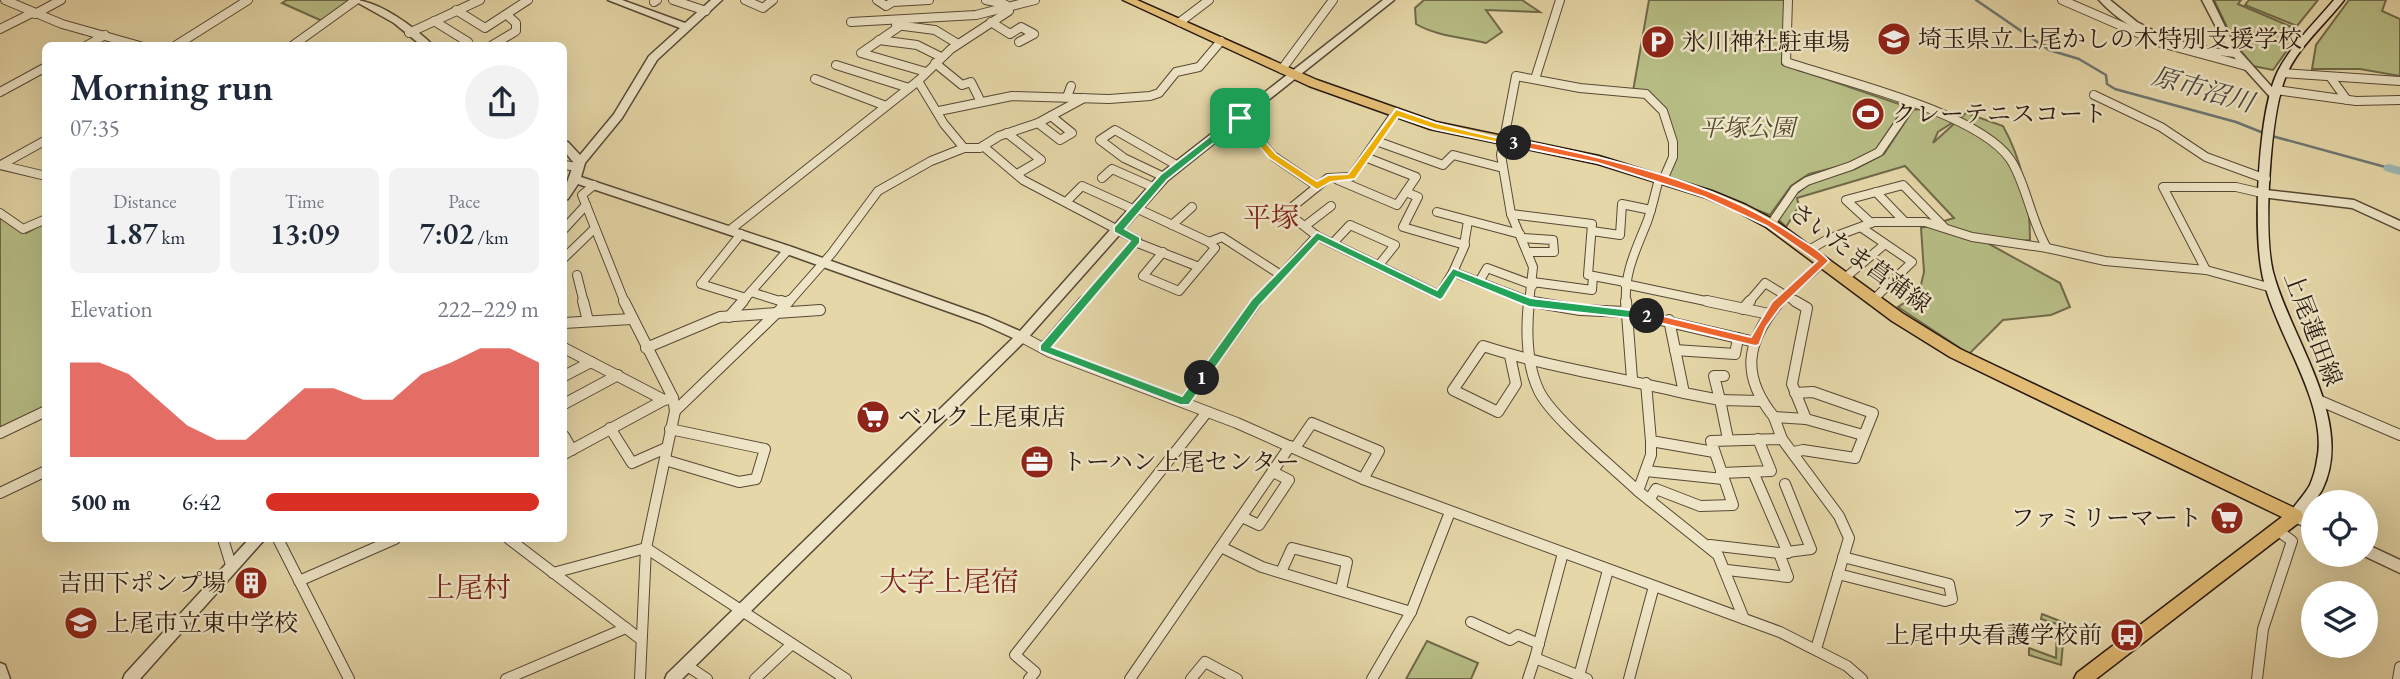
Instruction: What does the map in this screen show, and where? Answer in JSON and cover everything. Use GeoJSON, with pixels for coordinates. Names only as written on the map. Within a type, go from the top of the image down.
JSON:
{"type":"FeatureCollection","features":[{"type":"Feature","properties":{"kind":"main road","name":"さいたま菖蒲線"},"geometry":{"type":"LineString","coordinates":[[1128,0],[1287,71],[1434,126],[1599,160],[1708,194],[1771,224],[1923,334],[1955,353],[2295,516]]}},
{"type":"Feature","properties":{"kind":"main road"},"geometry":{"type":"LineString","coordinates":[[2083,679],[2295,516]]}},
{"type":"Feature","properties":{"kind":"street"},"geometry":{"type":"LineString","coordinates":[[5,0],[33,14],[132,42]]}},
{"type":"Feature","properties":{"kind":"street"},"geometry":{"type":"LineString","coordinates":[[0,29],[61,0]]}},
{"type":"Feature","properties":{"kind":"street"},"geometry":{"type":"LineString","coordinates":[[182,42],[248,0]]}},
{"type":"Feature","properties":{"kind":"street"},"geometry":{"type":"LineString","coordinates":[[298,42],[358,0],[397,21],[423,42]]}},
{"type":"Feature","properties":{"kind":"street"},"geometry":{"type":"LineString","coordinates":[[409,33],[480,0]]}},
{"type":"Feature","properties":{"kind":"street"},"geometry":{"type":"LineString","coordinates":[[456,10],[485,27],[528,0]]}},
{"type":"Feature","properties":{"kind":"street"},"geometry":{"type":"LineString","coordinates":[[673,0],[683,1],[706,11]]}},
{"type":"Feature","properties":{"kind":"street"},"geometry":{"type":"LineString","coordinates":[[567,190],[578,170],[618,116],[653,58],[718,0]]}},
{"type":"Feature","properties":{"kind":"street"},"geometry":{"type":"LineString","coordinates":[[745,0],[763,8],[773,0]]}},
{"type":"Feature","properties":{"kind":"street"},"geometry":{"type":"LineString","coordinates":[[877,0],[886,6],[894,1],[926,0]]}},
{"type":"Feature","properties":{"kind":"street"},"geometry":{"type":"LineString","coordinates":[[787,303],[701,284],[735,232],[918,81],[938,60],[1009,11],[1006,5],[986,0]]}},
{"type":"Feature","properties":{"kind":"street"},"geometry":{"type":"LineString","coordinates":[[851,22],[901,22],[976,15],[1006,5],[1035,0]]}},
{"type":"Feature","properties":{"kind":"street"},"geometry":{"type":"LineString","coordinates":[[1180,22],[1209,0]]}},
{"type":"Feature","properties":{"kind":"street"},"geometry":{"type":"LineString","coordinates":[[1287,71],[1317,17],[1333,0]]}},
{"type":"Feature","properties":{"kind":"street"},"geometry":{"type":"LineString","coordinates":[[672,679],[1022,337],[1164,177],[1240,118],[1287,71],[1389,0]]}},
{"type":"Feature","properties":{"kind":"street"},"geometry":{"type":"LineString","coordinates":[[1535,79],[1560,0]]}},
{"type":"Feature","properties":{"kind":"street"},"geometry":{"type":"LineString","coordinates":[[1788,0],[1786,62],[1954,120],[2005,150],[2032,211],[2037,231],[2047,247]]}},
{"type":"Feature","properties":{"kind":"street"},"geometry":{"type":"LineString","coordinates":[[2063,0],[2161,44],[2246,66]]}},
{"type":"Feature","properties":{"kind":"street"},"geometry":{"type":"LineString","coordinates":[[2104,0],[2124,20],[2153,36],[2184,47],[2236,54]]}},
{"type":"Feature","properties":{"kind":"street"},"geometry":{"type":"LineString","coordinates":[[2207,0],[2236,54],[2275,93],[2347,100],[2400,100]]}},
{"type":"Feature","properties":{"kind":"street","name":"上尾蓮田線"},"geometry":{"type":"LineString","coordinates":[[2295,516],[2312,496],[2322,467],[2326,433],[2318,400],[2272,288],[2265,257],[2266,179],[2275,93],[2282,73],[2339,0]]}},
{"type":"Feature","properties":{"kind":"street"},"geometry":{"type":"LineString","coordinates":[[621,1],[686,27]]}},
{"type":"Feature","properties":{"kind":"street"},"geometry":{"type":"LineString","coordinates":[[498,42],[516,31],[516,23],[507,15]]}},
{"type":"Feature","properties":{"kind":"street"},"geometry":{"type":"LineString","coordinates":[[434,20],[468,42]]}},
{"type":"Feature","properties":{"kind":"street"},"geometry":{"type":"LineString","coordinates":[[901,22],[862,53],[926,72]]}},
{"type":"Feature","properties":{"kind":"street"},"geometry":{"type":"LineString","coordinates":[[901,22],[935,30],[958,44]]}},
{"type":"Feature","properties":{"kind":"street"},"geometry":{"type":"LineString","coordinates":[[990,22],[1010,34],[1021,27],[1034,34],[1019,42]]}},
{"type":"Feature","properties":{"kind":"street"},"geometry":{"type":"LineString","coordinates":[[93,42],[104,35]]}},
{"type":"Feature","properties":{"kind":"street"},"geometry":{"type":"LineString","coordinates":[[879,40],[918,45],[938,60],[954,81],[961,85],[971,82],[981,103]]}},
{"type":"Feature","properties":{"kind":"street"},"geometry":{"type":"LineString","coordinates":[[939,111],[1012,96],[1136,97],[1159,93],[1176,72],[1199,67],[1221,41]]}},
{"type":"Feature","properties":{"kind":"street"},"geometry":{"type":"LineString","coordinates":[[835,65],[909,88]]}},
{"type":"Feature","properties":{"kind":"street"},"geometry":{"type":"LineString","coordinates":[[0,92],[42,69]]}},
{"type":"Feature","properties":{"kind":"street"},"geometry":{"type":"LineString","coordinates":[[2282,73],[2400,81]]}},
{"type":"Feature","properties":{"kind":"street"},"geometry":{"type":"LineString","coordinates":[[1632,379],[1625,283],[1661,179],[1673,157],[1673,142],[1663,111],[1658,103],[1646,94],[1580,88],[1516,75],[1504,141],[1503,168],[1511,214],[1533,267],[1527,333],[1539,393],[1552,409],[1638,491],[1710,545],[1727,570],[1744,619]]}},
{"type":"Feature","properties":{"kind":"street"},"geometry":{"type":"LineString","coordinates":[[2331,78],[2347,100]]}},
{"type":"Feature","properties":{"kind":"street"},"geometry":{"type":"LineString","coordinates":[[815,79],[886,106]]}},
{"type":"Feature","properties":{"kind":"street"},"geometry":{"type":"LineString","coordinates":[[918,81],[939,111],[948,133],[964,148]]}},
{"type":"Feature","properties":{"kind":"street"},"geometry":{"type":"LineString","coordinates":[[1068,97],[1071,86]]}},
{"type":"Feature","properties":{"kind":"street"},"geometry":{"type":"LineString","coordinates":[[2094,95],[2161,127],[2206,157],[2266,179]]}},
{"type":"Feature","properties":{"kind":"street"},"geometry":{"type":"LineString","coordinates":[[640,679],[639,638],[646,548],[675,411],[778,314],[823,262],[878,191],[931,161],[964,148],[984,146],[1007,133],[1038,123],[1084,98]]}},
{"type":"Feature","properties":{"kind":"street"},"geometry":{"type":"LineString","coordinates":[[1771,224],[1795,189],[1807,181],[1851,166],[1879,152],[1912,104]]}},
{"type":"Feature","properties":{"kind":"street"},"geometry":{"type":"LineString","coordinates":[[1396,113],[1351,177],[1334,177],[1317,186],[1286,212],[1317,236],[1440,295],[1464,245],[1468,221]]}},
{"type":"Feature","properties":{"kind":"street"},"geometry":{"type":"LineString","coordinates":[[1038,123],[1060,140],[1072,133],[1051,116]]}},
{"type":"Feature","properties":{"kind":"street"},"geometry":{"type":"LineString","coordinates":[[1240,118],[1273,156],[1317,186]]}},
{"type":"Feature","properties":{"kind":"street"},"geometry":{"type":"LineString","coordinates":[[1164,177],[1124,158],[1100,140],[1115,130],[1178,166]]}},
{"type":"Feature","properties":{"kind":"street"},"geometry":{"type":"LineString","coordinates":[[1007,133],[1041,160],[1017,174]]}},
{"type":"Feature","properties":{"kind":"street"},"geometry":{"type":"LineString","coordinates":[[1376,141],[1443,165],[1453,155],[1503,168]]}},
{"type":"Feature","properties":{"kind":"street"},"geometry":{"type":"LineString","coordinates":[[0,165],[42,142]]}},
{"type":"Feature","properties":{"kind":"street"},"geometry":{"type":"LineString","coordinates":[[984,146],[1017,174],[1137,240],[1135,242]]}},
{"type":"Feature","properties":{"kind":"street"},"geometry":{"type":"LineString","coordinates":[[567,150],[578,170],[594,185],[823,262],[984,320],[1044,348],[1293,447],[1363,480],[1744,619],[1816,649],[1847,666],[1861,679]]}},
{"type":"Feature","properties":{"kind":"street"},"geometry":{"type":"LineString","coordinates":[[1334,177],[1397,205],[1416,177],[1365,158]]}},
{"type":"Feature","properties":{"kind":"street"},"geometry":{"type":"LineString","coordinates":[[0,165],[42,175]]}},
{"type":"Feature","properties":{"kind":"street"},"geometry":{"type":"LineString","coordinates":[[567,166],[578,170]]}},
{"type":"Feature","properties":{"kind":"street"},"geometry":{"type":"LineString","coordinates":[[1102,178],[1112,169],[1155,188]]}},
{"type":"Feature","properties":{"kind":"street"},"geometry":{"type":"LineString","coordinates":[[594,185],[582,195],[631,318],[675,411]]}},
{"type":"Feature","properties":{"kind":"street"},"geometry":{"type":"LineString","coordinates":[[1874,299],[1912,262],[1885,244],[1846,200],[1903,185],[1945,228]]}},
{"type":"Feature","properties":{"kind":"street"},"geometry":{"type":"LineString","coordinates":[[1066,202],[1082,186],[1172,225],[1215,248],[1179,291],[1143,276],[1163,252]]}},
{"type":"Feature","properties":{"kind":"street"},"geometry":{"type":"LineString","coordinates":[[2206,270],[2163,187],[2236,187],[2266,194],[2354,204],[2400,226]]}},
{"type":"Feature","properties":{"kind":"street"},"geometry":{"type":"LineString","coordinates":[[1406,192],[1418,197],[1403,227],[1464,245]]}},
{"type":"Feature","properties":{"kind":"street"},"geometry":{"type":"LineString","coordinates":[[1876,192],[1904,221]]}},
{"type":"Feature","properties":{"kind":"street"},"geometry":{"type":"LineString","coordinates":[[1592,231],[1620,234],[1622,204],[1651,210]]}},
{"type":"Feature","properties":{"kind":"street"},"geometry":{"type":"LineString","coordinates":[[567,226],[586,205]]}},
{"type":"Feature","properties":{"kind":"street"},"geometry":{"type":"LineString","coordinates":[[1172,225],[1192,206]]}},
{"type":"Feature","properties":{"kind":"street"},"geometry":{"type":"LineString","coordinates":[[1305,226],[1331,206]]}},
{"type":"Feature","properties":{"kind":"street"},"geometry":{"type":"LineString","coordinates":[[1437,212],[1521,236],[1553,240],[1554,252],[1527,252]]}},
{"type":"Feature","properties":{"kind":"street"},"geometry":{"type":"LineString","coordinates":[[0,213],[23,229],[42,221]]}},
{"type":"Feature","properties":{"kind":"street"},"geometry":{"type":"LineString","coordinates":[[1511,214],[1592,224],[1588,275],[1769,314]]}},
{"type":"Feature","properties":{"kind":"street"},"geometry":{"type":"LineString","coordinates":[[1809,250],[1828,239],[1867,226],[1904,221],[1925,222],[1972,237],[2047,247],[2105,261],[2206,270],[2272,288]]}},
{"type":"Feature","properties":{"kind":"street"},"geometry":{"type":"LineString","coordinates":[[1333,243],[1350,225],[1395,245],[1379,265]]}},
{"type":"Feature","properties":{"kind":"street"},"geometry":{"type":"LineString","coordinates":[[567,255],[595,228]]}},
{"type":"Feature","properties":{"kind":"street"},"geometry":{"type":"LineString","coordinates":[[1184,402],[1256,302],[1317,236]]}},
{"type":"Feature","properties":{"kind":"street"},"geometry":{"type":"LineString","coordinates":[[1209,243],[1222,237],[1281,275]]}},
{"type":"Feature","properties":{"kind":"street"},"geometry":{"type":"LineString","coordinates":[[1135,242],[1199,267]]}},
{"type":"Feature","properties":{"kind":"street"},"geometry":{"type":"LineString","coordinates":[[1044,348],[1135,242]]}},
{"type":"Feature","properties":{"kind":"street"},"geometry":{"type":"LineString","coordinates":[[1846,277],[1885,244]]}},
{"type":"Feature","properties":{"kind":"street"},"geometry":{"type":"LineString","coordinates":[[729,317],[788,250]]}},
{"type":"Feature","properties":{"kind":"street"},"geometry":{"type":"LineString","coordinates":[[1816,649],[1849,538],[1839,516],[1782,439],[1774,417],[1761,401],[1750,378],[1755,342],[1769,314],[1784,296],[1824,261]]}},
{"type":"Feature","properties":{"kind":"street"},"geometry":{"type":"LineString","coordinates":[[1479,282],[1487,268],[1533,284],[1592,290],[1593,276]]}},
{"type":"Feature","properties":{"kind":"street"},"geometry":{"type":"LineString","coordinates":[[1453,272],[1529,302],[1580,310],[1626,312],[1755,342]]}},
{"type":"Feature","properties":{"kind":"street"},"geometry":{"type":"LineString","coordinates":[[576,275],[589,321]]}},
{"type":"Feature","properties":{"kind":"street"},"geometry":{"type":"LineString","coordinates":[[1743,309],[1765,283],[1807,308],[1792,384],[1806,419]]}},
{"type":"Feature","properties":{"kind":"street"},"geometry":{"type":"LineString","coordinates":[[646,348],[713,319],[820,310]]}},
{"type":"Feature","properties":{"kind":"street"},"geometry":{"type":"LineString","coordinates":[[567,323],[631,318]]}},
{"type":"Feature","properties":{"kind":"street"},"geometry":{"type":"LineString","coordinates":[[1669,320],[1684,393]]}},
{"type":"Feature","properties":{"kind":"street"},"geometry":{"type":"LineString","coordinates":[[1675,350],[1735,354],[1738,338]]}},
{"type":"Feature","properties":{"kind":"street"},"geometry":{"type":"LineString","coordinates":[[1510,356],[1516,384],[1498,412],[1453,390],[1483,346],[1532,362],[1632,379],[1684,393],[1720,400],[1761,401]]}},
{"type":"Feature","properties":{"kind":"street"},"geometry":{"type":"LineString","coordinates":[[567,350],[668,399]]}},
{"type":"Feature","properties":{"kind":"street"},"geometry":{"type":"LineString","coordinates":[[567,374],[591,362]]}},
{"type":"Feature","properties":{"kind":"street"},"geometry":{"type":"LineString","coordinates":[[567,402],[618,376]]}},
{"type":"Feature","properties":{"kind":"street"},"geometry":{"type":"LineString","coordinates":[[1724,376],[1714,376],[1728,439]]}},
{"type":"Feature","properties":{"kind":"street"},"geometry":{"type":"LineString","coordinates":[[1638,491],[1646,471],[1651,441],[1646,383]]}},
{"type":"Feature","properties":{"kind":"street"},"geometry":{"type":"LineString","coordinates":[[1794,452],[1803,450],[1855,458],[1873,413],[1813,391],[1795,393]]}},
{"type":"Feature","properties":{"kind":"street"},"geometry":{"type":"LineString","coordinates":[[568,452],[668,399]]}},
{"type":"Feature","properties":{"kind":"street"},"geometry":{"type":"LineString","coordinates":[[2318,400],[2400,435]]}},
{"type":"Feature","properties":{"kind":"street"},"geometry":{"type":"LineString","coordinates":[[1029,679],[1035,672],[1014,655],[1207,412]]}},
{"type":"Feature","properties":{"kind":"street"},"geometry":{"type":"LineString","coordinates":[[0,433],[42,413]]}},
{"type":"Feature","properties":{"kind":"street"},"geometry":{"type":"LineString","coordinates":[[1774,417],[1806,419],[1863,435]]}},
{"type":"Feature","properties":{"kind":"street"},"geometry":{"type":"LineString","coordinates":[[1130,679],[1273,472],[1312,423],[1379,451],[1363,480]]}},
{"type":"Feature","properties":{"kind":"street"},"geometry":{"type":"LineString","coordinates":[[610,428],[632,463],[640,462],[666,447]]}},
{"type":"Feature","properties":{"kind":"street"},"geometry":{"type":"LineString","coordinates":[[665,460],[739,482],[756,479],[765,449],[670,429]]}},
{"type":"Feature","properties":{"kind":"street"},"geometry":{"type":"LineString","coordinates":[[1646,471],[1722,476],[1771,471],[1758,439]]}},
{"type":"Feature","properties":{"kind":"street"},"geometry":{"type":"LineString","coordinates":[[1649,500],[1656,489],[1700,506],[1733,505],[1711,441],[1782,439]]}},
{"type":"Feature","properties":{"kind":"street"},"geometry":{"type":"LineString","coordinates":[[1651,441],[1714,452]]}},
{"type":"Feature","properties":{"kind":"street"},"geometry":{"type":"LineString","coordinates":[[1727,570],[1788,577],[1784,553],[1754,471]]}},
{"type":"Feature","properties":{"kind":"street"},"geometry":{"type":"LineString","coordinates":[[1242,517],[1259,525],[1289,480],[1273,472]]}},
{"type":"Feature","properties":{"kind":"street"},"geometry":{"type":"LineString","coordinates":[[0,493],[42,473]]}},
{"type":"Feature","properties":{"kind":"street"},"geometry":{"type":"LineString","coordinates":[[1710,545],[1784,553],[1811,549],[1785,484]]}},
{"type":"Feature","properties":{"kind":"street"},"geometry":{"type":"LineString","coordinates":[[1373,679],[1411,611],[1450,512]]}},
{"type":"Feature","properties":{"kind":"street"},"geometry":{"type":"LineString","coordinates":[[2295,516],[2301,519]]}},
{"type":"Feature","properties":{"kind":"street"},"geometry":{"type":"LineString","coordinates":[[2257,679],[2263,629],[2292,541],[2277,530]]}},
{"type":"Feature","properties":{"kind":"street"},"geometry":{"type":"LineString","coordinates":[[224,542],[232,568]]}},
{"type":"Feature","properties":{"kind":"street"},"geometry":{"type":"LineString","coordinates":[[133,678],[255,542]]}},
{"type":"Feature","properties":{"kind":"street"},"geometry":{"type":"LineString","coordinates":[[280,542],[348,679]]}},
{"type":"Feature","properties":{"kind":"street"},"geometry":{"type":"LineString","coordinates":[[299,581],[388,542]]}},
{"type":"Feature","properties":{"kind":"street"},"geometry":{"type":"LineString","coordinates":[[513,542],[639,638]]}},
{"type":"Feature","properties":{"kind":"street"},"geometry":{"type":"LineString","coordinates":[[1221,547],[1262,567],[1411,611]]}},
{"type":"Feature","properties":{"kind":"street"},"geometry":{"type":"LineString","coordinates":[[554,573],[646,548],[846,679]]}},
{"type":"Feature","properties":{"kind":"street"},"geometry":{"type":"LineString","coordinates":[[1281,572],[1292,548],[1347,562],[1341,589]]}},
{"type":"Feature","properties":{"kind":"street"},"geometry":{"type":"LineString","coordinates":[[1528,679],[1563,553]]}},
{"type":"Feature","properties":{"kind":"street"},"geometry":{"type":"LineString","coordinates":[[2378,556],[2400,567]]}},
{"type":"Feature","properties":{"kind":"street"},"geometry":{"type":"LineString","coordinates":[[1838,574],[1945,601],[1952,599],[1952,588],[1949,584],[1843,557]]}},
{"type":"Feature","properties":{"kind":"street"},"geometry":{"type":"LineString","coordinates":[[1535,658],[1585,678],[1608,570]]}},
{"type":"Feature","properties":{"kind":"street"},"geometry":{"type":"LineString","coordinates":[[1629,679],[1654,586]]}},
{"type":"Feature","properties":{"kind":"street"},"geometry":{"type":"LineString","coordinates":[[1471,622],[1510,639],[1518,635],[1539,644]]}},
{"type":"Feature","properties":{"kind":"street"},"geometry":{"type":"LineString","coordinates":[[506,679],[626,628]]}},
{"type":"Feature","properties":{"kind":"street"},"geometry":{"type":"LineString","coordinates":[[755,679],[792,644]]}},
{"type":"Feature","properties":{"kind":"street"},"geometry":{"type":"LineString","coordinates":[[1191,679],[1205,662],[1237,679]]}},
{"type":"Feature","properties":{"kind":"street"},"geometry":{"type":"LineString","coordinates":[[686,665],[707,679]]}},
{"type":"Feature","properties":{"kind":"street"},"geometry":{"type":"LineString","coordinates":[[2398,679],[2400,667]]}},
{"type":"Feature","properties":{"kind":"street"},"geometry":{"type":"LineString","coordinates":[[0,670],[3,679]]}},
{"type":"Feature","properties":{"kind":"green space"},"geometry":{"type":"Polygon","coordinates":[[[287,0],[356,0],[329,24],[282,3],[287,0]]]}},
{"type":"Feature","properties":{"kind":"green space"},"geometry":{"type":"Polygon","coordinates":[[[1424,0],[1522,0],[1540,12],[1486,10],[1502,32],[1486,43],[1441,34],[1416,24],[1415,8],[1424,0]]]}},
{"type":"Feature","properties":{"kind":"green space","name":"平塚公園"},"geometry":{"type":"Polygon","coordinates":[[[1649,0],[1783,0],[1786,2],[1782,64],[1905,106],[1874,152],[1845,165],[1809,174],[1791,186],[1770,215],[1668,177],[1676,158],[1666,111],[1633,91],[1649,0]]]}},
{"type":"Feature","properties":{"kind":"green space"},"geometry":{"type":"Polygon","coordinates":[[[2214,0],[2241,0],[2238,4],[2301,31],[2273,70],[2253,66],[2235,44],[2214,0]]]}},
{"type":"Feature","properties":{"kind":"green space"},"geometry":{"type":"Polygon","coordinates":[[[2249,0],[2318,0],[2297,26],[2245,5],[2249,0]]]}},
{"type":"Feature","properties":{"kind":"green space"},"geometry":{"type":"Polygon","coordinates":[[[2349,0],[2386,0],[2382,11],[2400,19],[2400,76],[2360,69],[2312,69],[2316,45],[2349,0]]]}},
{"type":"Feature","properties":{"kind":"green space"},"geometry":{"type":"Polygon","coordinates":[[[1919,109],[1955,121],[1938,132],[1933,143],[1966,113],[2003,126],[2016,153],[2024,181],[2030,240],[1989,244],[2060,283],[2070,307],[2051,315],[2003,320],[1969,354],[1898,307],[1919,293],[1924,272],[1921,228],[1954,218],[1905,166],[1797,198],[1799,206],[1786,227],[1778,219],[1795,195],[1811,182],[1855,169],[1884,154],[1913,110],[1919,109]]]}},
{"type":"Feature","properties":{"kind":"green space"},"geometry":{"type":"Polygon","coordinates":[[[0,216],[26,233],[42,224],[42,410],[0,431],[0,216]]]}},
{"type":"Feature","properties":{"kind":"green space"},"geometry":{"type":"Polygon","coordinates":[[[2042,614],[2065,623],[2061,665],[2029,655],[2029,648],[2056,658],[2057,624],[2041,619],[2042,614]]]}},
{"type":"Feature","properties":{"kind":"green space"},"geometry":{"type":"Polygon","coordinates":[[[1427,641],[1478,663],[1471,679],[1406,679],[1427,641]]]}},
{"type":"Feature","properties":{"kind":"waterway","name":"原市沼川"},"geometry":{"type":"LineString","coordinates":[[1976,0],[2049,50],[2079,59],[2106,75],[2107,84],[2115,89],[2236,122],[2266,134]]}},
{"type":"Feature","properties":{"kind":"waterway","name":"原市沼川"},"geometry":{"type":"LineString","coordinates":[[2272,136],[2389,168]]}},
{"type":"Feature","properties":{"kind":"waterway","name":"原市沼川"},"geometry":{"type":"LineString","coordinates":[[2389,168],[2400,171]]}},
{"type":"Feature","properties":{"kind":"place","name":"埼玉県立上尾かしの木特別支援学校"},"geometry":{"type":"Point","coordinates":[1894,39]}},
{"type":"Feature","properties":{"kind":"place","name":"氷川神社駐車場"},"geometry":{"type":"Point","coordinates":[1658,42]}},
{"type":"Feature","properties":{"kind":"place","name":"クレーテニスコート"},"geometry":{"type":"Point","coordinates":[1868,114]}},
{"type":"Feature","properties":{"kind":"place","name":"ベルク上尾東店"},"geometry":{"type":"Point","coordinates":[873,417]}},
{"type":"Feature","properties":{"kind":"place","name":"トーハン上尾センター"},"geometry":{"type":"Point","coordinates":[1037,462]}},
{"type":"Feature","properties":{"kind":"place","name":"ファミリーマート"},"geometry":{"type":"Point","coordinates":[2227,518]}},
{"type":"Feature","properties":{"kind":"place","name":"吉田下ポンプ場"},"geometry":{"type":"Point","coordinates":[251,583]}},
{"type":"Feature","properties":{"kind":"place","name":"上尾市立東中学校"},"geometry":{"type":"Point","coordinates":[81,623]}},
{"type":"Feature","properties":{"kind":"place","name":"上尾中央看護学校前"},"geometry":{"type":"Point","coordinates":[2127,635]}},
{"type":"Feature","properties":{"kind":"district","name":"平塚"},"geometry":{"type":"Point","coordinates":[1271,217]}},
{"type":"Feature","properties":{"kind":"district","name":"大字上尾宿"},"geometry":{"type":"Point","coordinates":[949,581]}},
{"type":"Feature","properties":{"kind":"district","name":"上尾村"},"geometry":{"type":"Point","coordinates":[469,587]}},
{"type":"Feature","properties":{"kind":"route"},"geometry":{"type":"LineString","coordinates":[[1396,113],[1434,126],[1599,160],[1708,194],[1771,224],[1824,261],[1776,305],[1761,326],[1755,342],[1626,312],[1580,310],[1529,302],[1453,272],[1440,295],[1317,236],[1256,302],[1184,402],[1044,348],[1137,240],[1118,230],[1164,177],[1240,118],[1273,156],[1317,186],[1328,178],[1351,177],[1396,113]]}}]}
